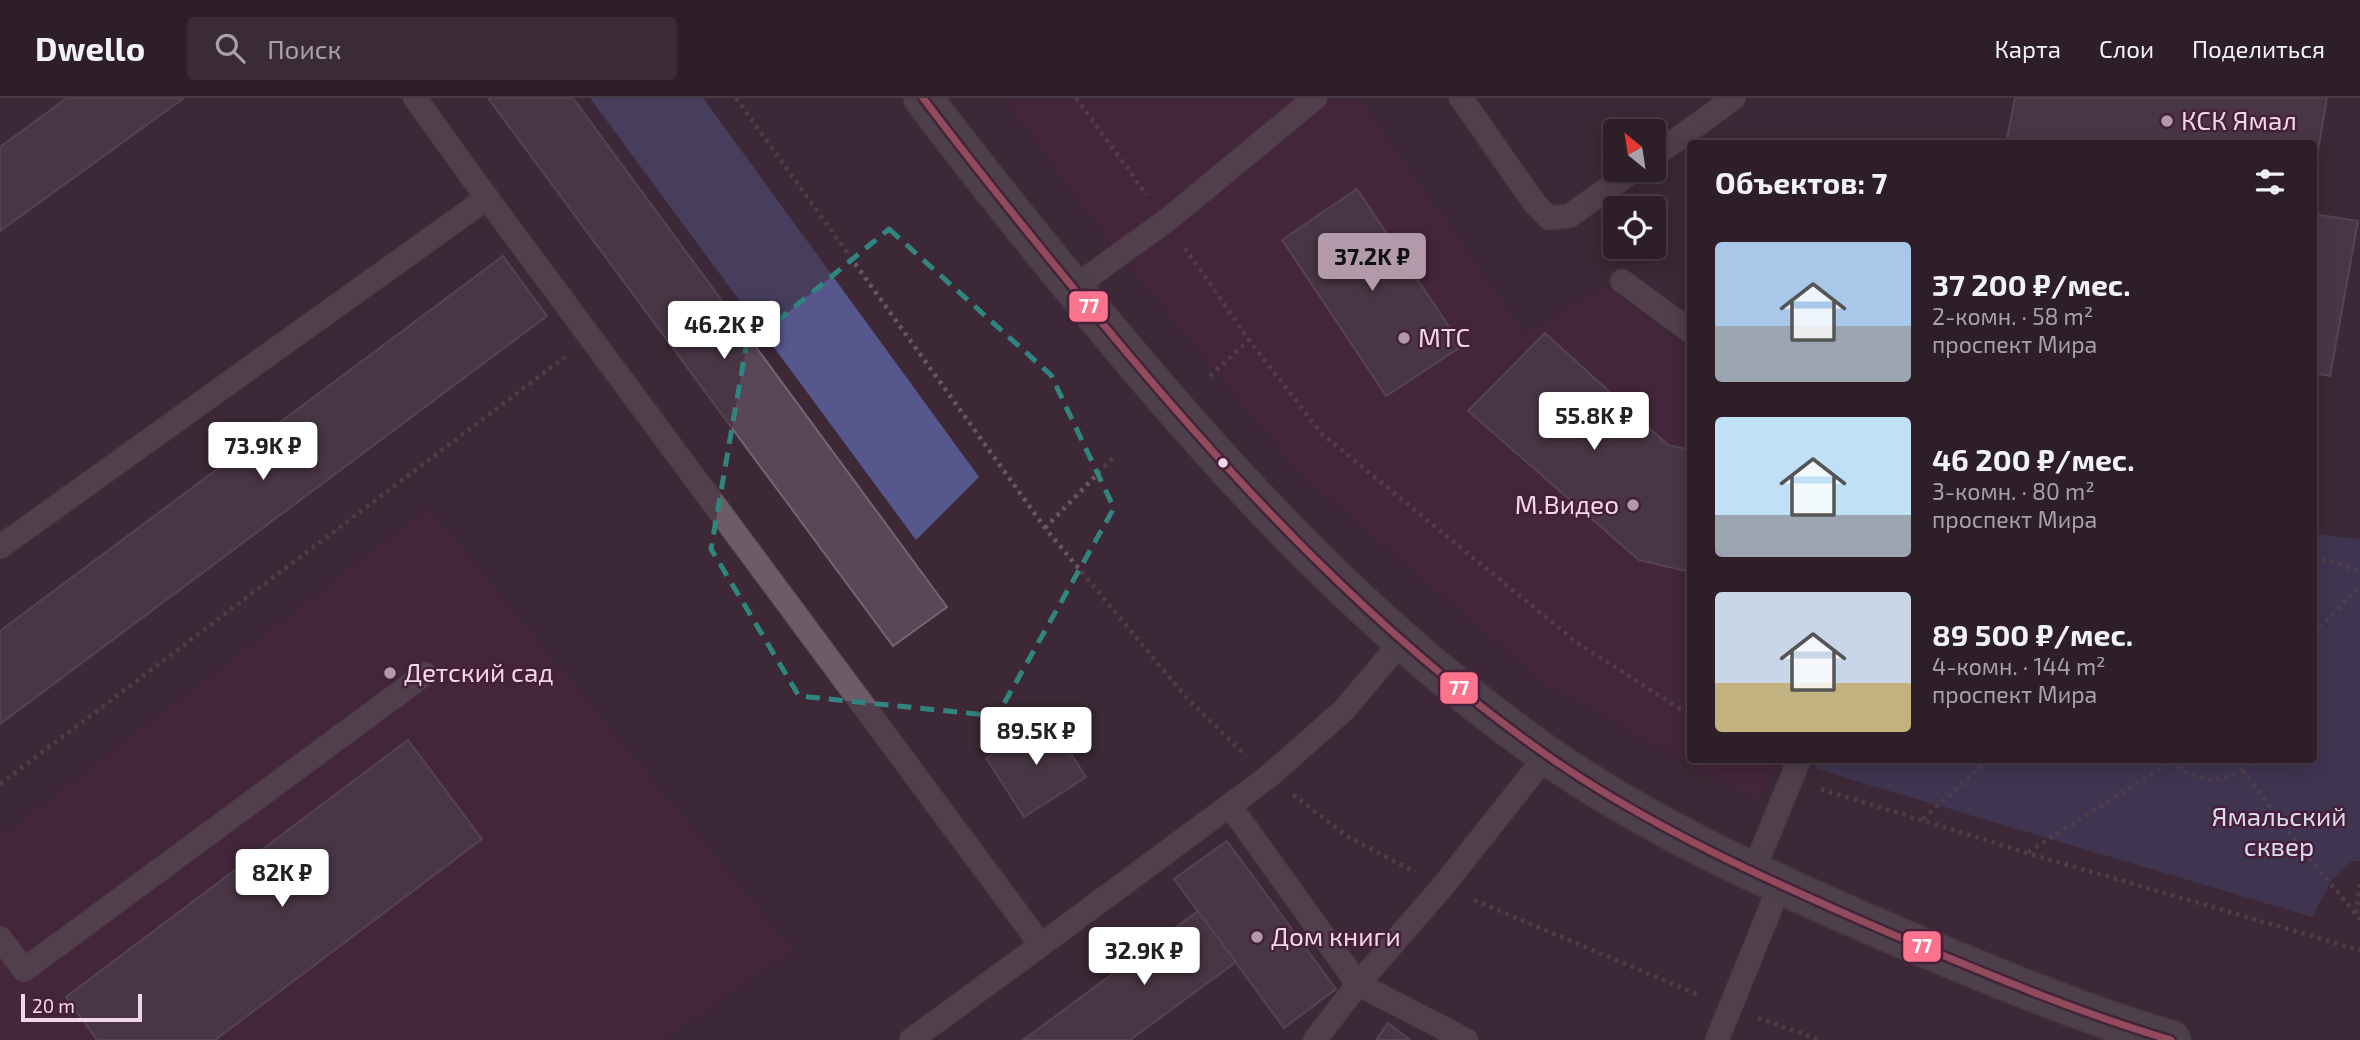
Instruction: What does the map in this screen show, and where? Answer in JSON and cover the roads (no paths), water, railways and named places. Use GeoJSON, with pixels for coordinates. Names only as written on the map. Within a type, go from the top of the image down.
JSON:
{"type":"FeatureCollection","features":[{"type":"Feature","properties":{"kind":"main road"},"geometry":{"type":"LineString","coordinates":[[923,98],[1073,288],[1198,438],[1282,528],[1402,640],[1547,755],[1681,836],[1767,878],[2050,999],[2171,1040]]}},
{"type":"Feature","properties":{"kind":"lane"},"geometry":{"type":"LineString","coordinates":[[415,98],[486,198],[1041,945]]}},
{"type":"Feature","properties":{"kind":"lane"},"geometry":{"type":"LineString","coordinates":[[1073,288],[1166,220],[1315,98]]}},
{"type":"Feature","properties":{"kind":"lane"},"geometry":{"type":"LineString","coordinates":[[1461,98],[1535,204],[1549,218],[1569,216],[1617,182]]}},
{"type":"Feature","properties":{"kind":"lane"},"geometry":{"type":"LineString","coordinates":[[1666,147],[1734,98]]}},
{"type":"Feature","properties":{"kind":"lane"},"geometry":{"type":"LineString","coordinates":[[0,547],[486,198]]}},
{"type":"Feature","properties":{"kind":"lane"},"geometry":{"type":"LineString","coordinates":[[1622,281],[1687,329]]}},
{"type":"Feature","properties":{"kind":"lane"},"geometry":{"type":"LineString","coordinates":[[911,1040],[1268,777],[1344,710],[1402,640]]}},
{"type":"Feature","properties":{"kind":"lane"},"geometry":{"type":"LineString","coordinates":[[0,938],[24,971],[425,674]]}},
{"type":"Feature","properties":{"kind":"lane"},"geometry":{"type":"LineString","coordinates":[[1315,1040],[1547,755]]}},
{"type":"Feature","properties":{"kind":"lane"},"geometry":{"type":"LineString","coordinates":[[1717,1040],[1767,878],[1795,770]]}},
{"type":"Feature","properties":{"kind":"lane"},"geometry":{"type":"LineString","coordinates":[[1230,806],[1358,984],[1466,1040]]}},
{"type":"Feature","properties":{"kind":"place","name":"КСК Ямал"},"geometry":{"type":"Point","coordinates":[2167,121]}},
{"type":"Feature","properties":{"kind":"place","name":"МТС"},"geometry":{"type":"Point","coordinates":[1404,338]}},
{"type":"Feature","properties":{"kind":"place","name":"М.Видео"},"geometry":{"type":"Point","coordinates":[1633,505]}},
{"type":"Feature","properties":{"kind":"place","name":"Детский сад"},"geometry":{"type":"Point","coordinates":[390,673]}},
{"type":"Feature","properties":{"kind":"place","name":"Дом книги"},"geometry":{"type":"Point","coordinates":[1257,937]}},
{"type":"Feature","properties":{"kind":"park label","name":"Ямальский сквер"},"geometry":{"type":"Point","coordinates":[2279,832]}}]}
